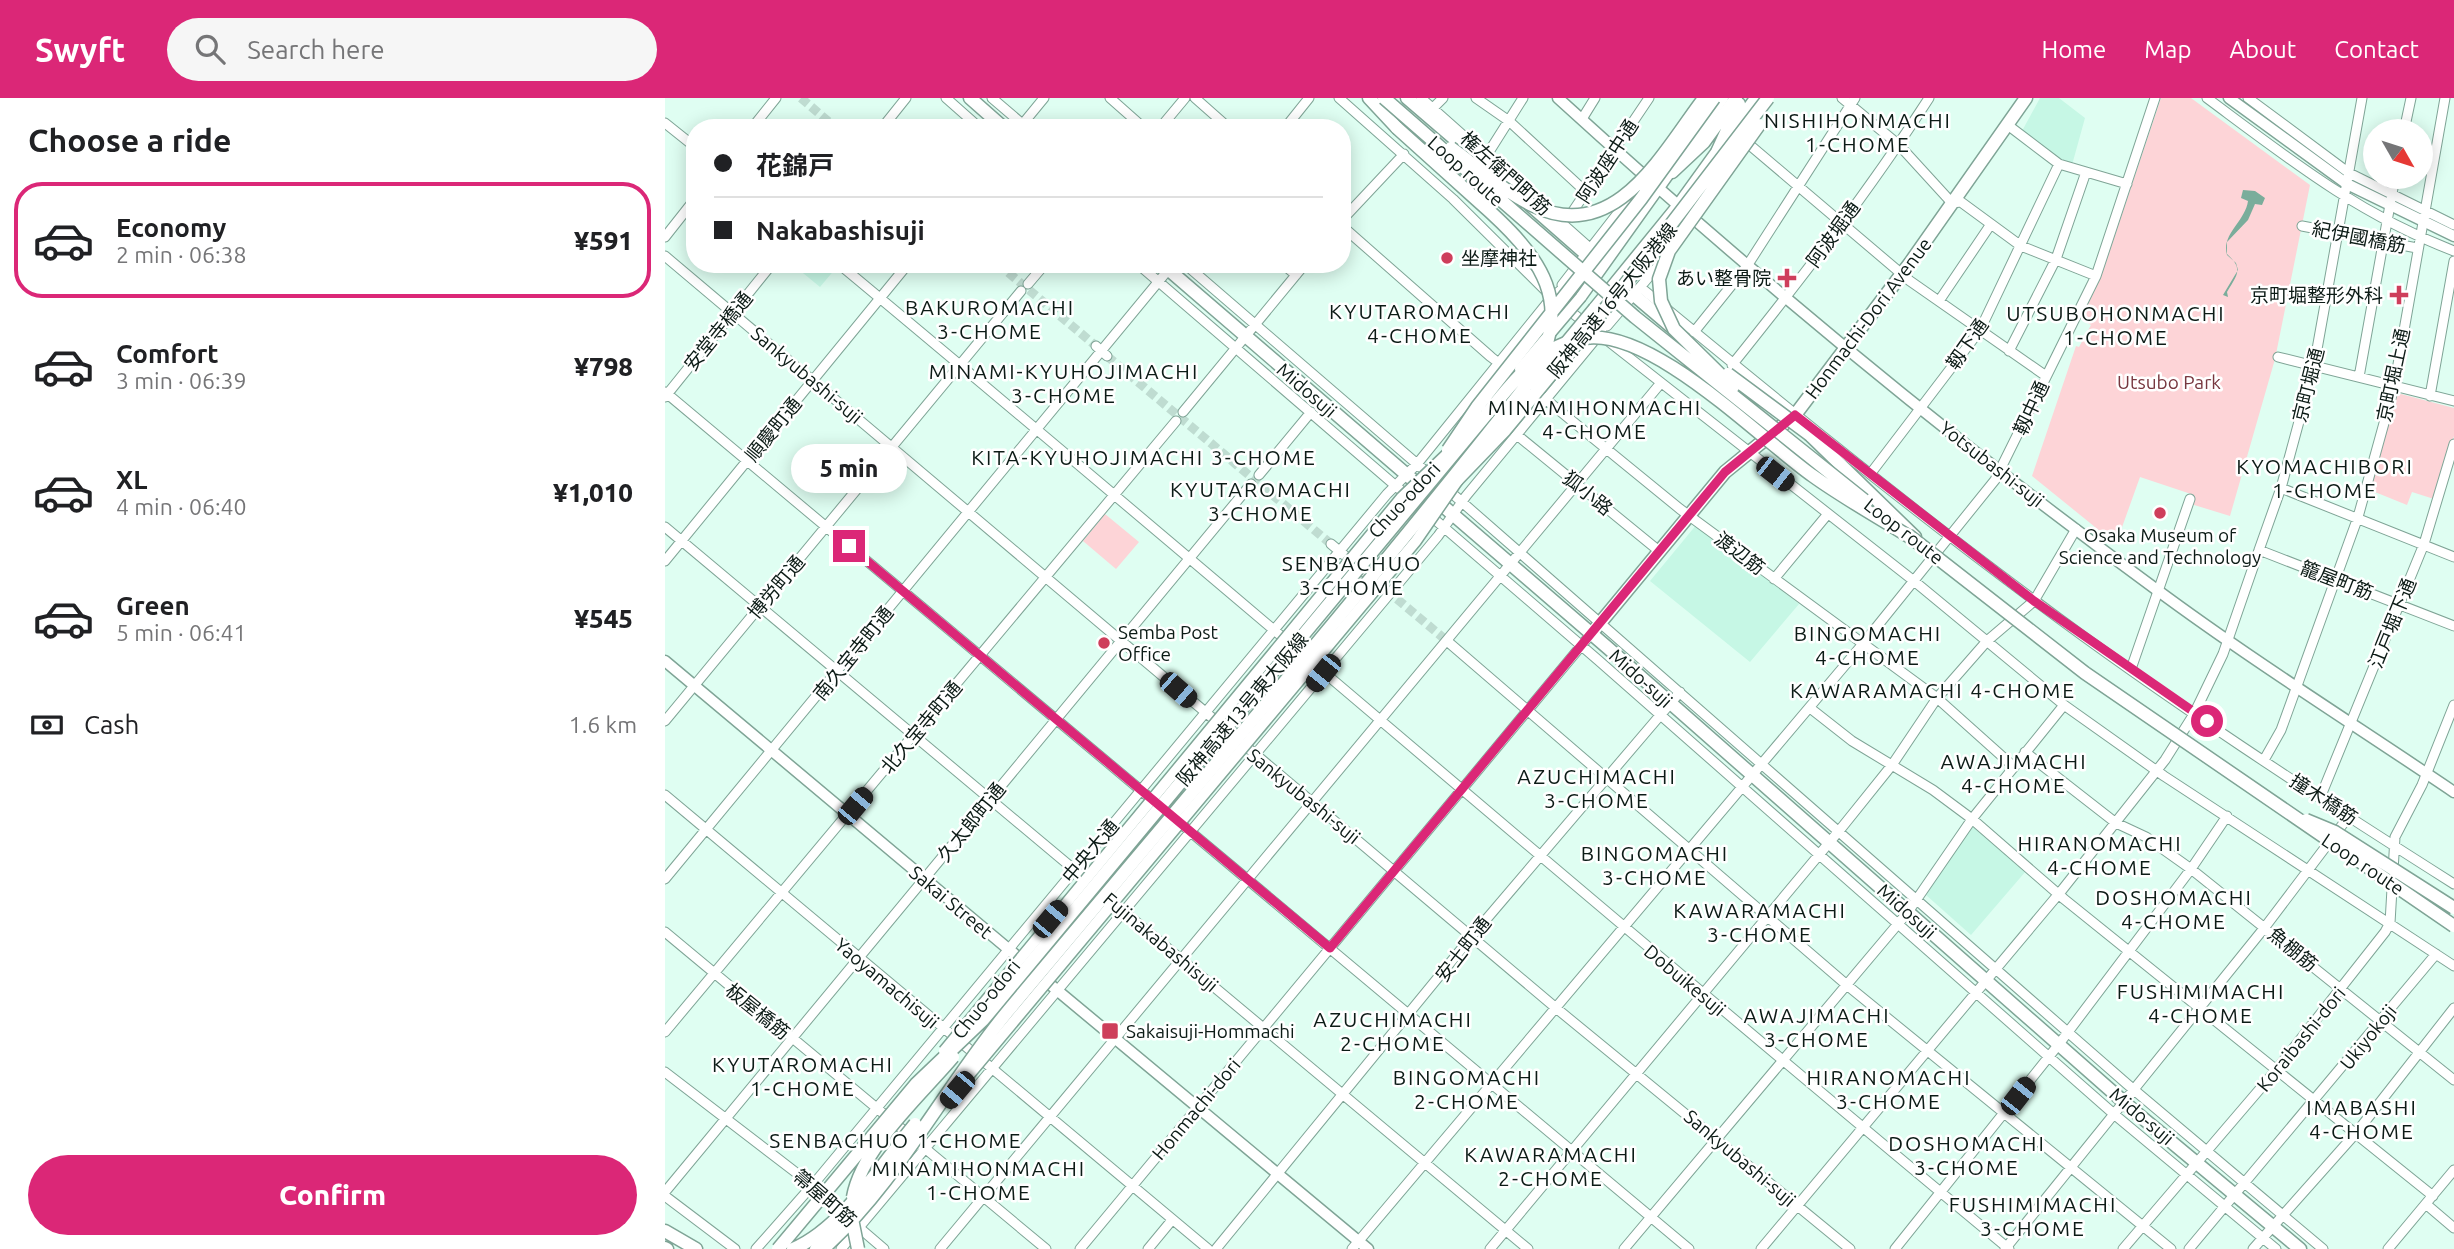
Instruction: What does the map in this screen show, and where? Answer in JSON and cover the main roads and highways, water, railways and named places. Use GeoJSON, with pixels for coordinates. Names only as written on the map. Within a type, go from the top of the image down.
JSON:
{"type":"FeatureCollection","features":[{"type":"Feature","properties":{"kind":"highway"},"geometry":{"type":"LineString","coordinates":[[970,98],[994,119]]}},
{"type":"Feature","properties":{"kind":"highway"},"geometry":{"type":"LineString","coordinates":[[1369,98],[1397,128],[1519,238],[1539,264],[1552,304],[1550,336],[1533,375],[1415,523]]}},
{"type":"Feature","properties":{"kind":"highway","name":"Loop route"},"geometry":{"type":"LineString","coordinates":[[1384,98],[1606,293],[1913,539],[1935,549],[2085,673],[2454,926]]}},
{"type":"Feature","properties":{"kind":"highway"},"geometry":{"type":"LineString","coordinates":[[1407,98],[1570,240],[1588,252]]}},
{"type":"Feature","properties":{"kind":"highway","name":"阪神高速16号大阪港線"},"geometry":{"type":"LineString","coordinates":[[1402,517],[1477,407],[1593,262],[1714,98]]}},
{"type":"Feature","properties":{"kind":"highway"},"geometry":{"type":"LineString","coordinates":[[1672,173],[1704,142],[1731,103],[1744,98]]}},
{"type":"Feature","properties":{"kind":"highway","name":"阪神高速16号大阪港線"},"geometry":{"type":"LineString","coordinates":[[1415,523],[1505,430],[1680,217],[1768,98]]}},
{"type":"Feature","properties":{"kind":"highway"},"geometry":{"type":"LineString","coordinates":[[1775,98],[1665,256],[1658,286],[1666,315],[1680,337],[1790,441]]}},
{"type":"Feature","properties":{"kind":"highway","name":"Honmachi-Dori Avenue"},"geometry":{"type":"LineString","coordinates":[[1591,634],[1725,472],[1795,415],[1902,273],[2026,98]]}},
{"type":"Feature","properties":{"kind":"highway"},"geometry":{"type":"LineString","coordinates":[[1405,116],[1524,201],[1555,214],[1576,215],[1608,207],[1631,192],[1700,99]]}},
{"type":"Feature","properties":{"kind":"highway"},"geometry":{"type":"LineString","coordinates":[[1718,150],[1731,103]]}},
{"type":"Feature","properties":{"kind":"highway","name":"Midosuji"},"geometry":{"type":"LineString","coordinates":[[1175,273],[1453,516]]}},
{"type":"Feature","properties":{"kind":"highway"},"geometry":{"type":"LineString","coordinates":[[1637,291],[1691,336],[1721,368],[1810,435],[1935,549]]}},
{"type":"Feature","properties":{"kind":"highway"},"geometry":{"type":"LineString","coordinates":[[1402,517],[1530,364],[1551,349],[1595,338],[1632,344],[1663,360],[1815,477],[1913,539]]}},
{"type":"Feature","properties":{"kind":"highway","name":"Mido-suji"},"geometry":{"type":"LineString","coordinates":[[1453,516],[1829,842]]}},
{"type":"Feature","properties":{"kind":"highway","name":"阪神高速13号東大阪線"},"geometry":{"type":"LineString","coordinates":[[778,1249],[916,1084],[983,1020],[1402,517]]}},
{"type":"Feature","properties":{"kind":"highway","name":"阪神高速13号東大阪線"},"geometry":{"type":"LineString","coordinates":[[823,1249],[869,1201],[991,1032],[1415,523]]}},
{"type":"Feature","properties":{"kind":"highway"},"geometry":{"type":"LineString","coordinates":[[2283,811],[2335,832],[2454,908]]}},
{"type":"Feature","properties":{"kind":"highway","name":"Midosuji"},"geometry":{"type":"LineString","coordinates":[[1829,842],[1986,979]]}},
{"type":"Feature","properties":{"kind":"highway","name":"Mido-suji"},"geometry":{"type":"LineString","coordinates":[[1986,979],[2125,1103],[2300,1249]]}},
{"type":"Feature","properties":{"kind":"highway"},"geometry":{"type":"LineString","coordinates":[[858,1249],[851,1214],[855,1188],[861,1172],[880,1143],[983,1020]]}},
{"type":"Feature","properties":{"kind":"highway"},"geometry":{"type":"LineString","coordinates":[[793,1249],[815,1237],[843,1211],[991,1032]]}},
{"type":"Feature","properties":{"kind":"highway"},"geometry":{"type":"LineString","coordinates":[[665,1231],[696,1249]]}},
{"type":"Feature","properties":{"kind":"main road","name":"Yotsubashi-suji"},"geometry":{"type":"LineString","coordinates":[[1558,98],[1677,206],[1845,350],[2001,471],[2157,591],[2454,792]]}},
{"type":"Feature","properties":{"kind":"main road","name":"Chuo-odori"},"geometry":{"type":"LineString","coordinates":[[815,1249],[869,1193],[1063,966],[1391,571],[1430,523],[1473,454],[1677,206],[1755,98]]}},
{"type":"Feature","properties":{"kind":"main road"},"geometry":{"type":"LineString","coordinates":[[2229,98],[2348,178],[2422,216],[2454,236]]}},
{"type":"Feature","properties":{"kind":"main road","name":"Chuo-odori"},"geometry":{"type":"LineString","coordinates":[[778,1249],[1402,497],[1457,444],[1581,297],[1713,113],[1731,103]]}},
{"type":"Feature","properties":{"kind":"main road","name":"Sakai Street"},"geometry":{"type":"LineString","coordinates":[[665,661],[1278,1174],[1360,1246]]}},
{"type":"Feature","properties":{"kind":"tunnel"},"geometry":{"type":"LineString","coordinates":[[801,98],[826,119]]}},
{"type":"Feature","properties":{"kind":"tunnel"},"geometry":{"type":"LineString","coordinates":[[1009,273],[1096,346]]}},
{"type":"Feature","properties":{"kind":"tunnel"},"geometry":{"type":"LineString","coordinates":[[1107,356],[1331,544]]}},
{"type":"Feature","properties":{"kind":"tunnel"},"geometry":{"type":"LineString","coordinates":[[1397,599],[1447,641]]}},
{"type":"Feature","properties":{"kind":"place","name":"坐摩神社"},"geometry":{"type":"Point","coordinates":[1447,258]}},
{"type":"Feature","properties":{"kind":"place","name":"あい整骨院"},"geometry":{"type":"Point","coordinates":[1787,278]}},
{"type":"Feature","properties":{"kind":"place","name":"京町堀整形外科"},"geometry":{"type":"Point","coordinates":[2399,295]}},
{"type":"Feature","properties":{"kind":"place","name":"Osaka Museum of Science and Technology"},"geometry":{"type":"Point","coordinates":[2160,513]}},
{"type":"Feature","properties":{"kind":"place","name":"Semba Post Office"},"geometry":{"type":"Point","coordinates":[1104,643]}},
{"type":"Feature","properties":{"kind":"place","name":"Sakaisuji-Hommachi"},"geometry":{"type":"Point","coordinates":[1110,1031]}},
{"type":"Feature","properties":{"kind":"district","name":"NISHIHONMACHI 1-CHOME"},"geometry":{"type":"Point","coordinates":[1858,132]}},
{"type":"Feature","properties":{"kind":"district","name":"BAKUROMACHI 3-CHOME"},"geometry":{"type":"Point","coordinates":[990,319]}},
{"type":"Feature","properties":{"kind":"district","name":"KYUTAROMACHI 4-CHOME"},"geometry":{"type":"Point","coordinates":[1420,323]}},
{"type":"Feature","properties":{"kind":"district","name":"UTSUBOHONMACHI 1-CHOME"},"geometry":{"type":"Point","coordinates":[2116,325]}},
{"type":"Feature","properties":{"kind":"district","name":"MINAMI-KYUHOJIMACHI 3-CHOME"},"geometry":{"type":"Point","coordinates":[1064,383]}},
{"type":"Feature","properties":{"kind":"district","name":"MINAMIHONMACHI 4-CHOME"},"geometry":{"type":"Point","coordinates":[1595,419]}},
{"type":"Feature","properties":{"kind":"district","name":"KITA-KYUHOJIMACHI 3-CHOME"},"geometry":{"type":"Point","coordinates":[1144,457]}},
{"type":"Feature","properties":{"kind":"district","name":"KYOMACHIBORI 1-CHOME"},"geometry":{"type":"Point","coordinates":[2325,478]}},
{"type":"Feature","properties":{"kind":"district","name":"KYUTAROMACHI 3-CHOME"},"geometry":{"type":"Point","coordinates":[1261,501]}},
{"type":"Feature","properties":{"kind":"district","name":"SENBACHUO 3-CHOME"},"geometry":{"type":"Point","coordinates":[1352,575]}},
{"type":"Feature","properties":{"kind":"district","name":"BINGOMACHI 4-CHOME"},"geometry":{"type":"Point","coordinates":[1868,645]}},
{"type":"Feature","properties":{"kind":"district","name":"KAWARAMACHI 4-CHOME"},"geometry":{"type":"Point","coordinates":[1933,690]}},
{"type":"Feature","properties":{"kind":"district","name":"AWAJIMACHI 4-CHOME"},"geometry":{"type":"Point","coordinates":[2014,773]}},
{"type":"Feature","properties":{"kind":"district","name":"AZUCHIMACHI 3-CHOME"},"geometry":{"type":"Point","coordinates":[1597,788]}},
{"type":"Feature","properties":{"kind":"district","name":"HIRANOMACHI 4-CHOME"},"geometry":{"type":"Point","coordinates":[2100,855]}},
{"type":"Feature","properties":{"kind":"district","name":"BINGOMACHI 3-CHOME"},"geometry":{"type":"Point","coordinates":[1655,865]}},
{"type":"Feature","properties":{"kind":"district","name":"DOSHOMACHI 4-CHOME"},"geometry":{"type":"Point","coordinates":[2174,909]}},
{"type":"Feature","properties":{"kind":"district","name":"KAWARAMACHI 3-CHOME"},"geometry":{"type":"Point","coordinates":[1760,922]}},
{"type":"Feature","properties":{"kind":"district","name":"FUSHIMIMACHI 4-CHOME"},"geometry":{"type":"Point","coordinates":[2201,1003]}},
{"type":"Feature","properties":{"kind":"district","name":"AWAJIMACHI 3-CHOME"},"geometry":{"type":"Point","coordinates":[1817,1027]}},
{"type":"Feature","properties":{"kind":"district","name":"AZUCHIMACHI 2-CHOME"},"geometry":{"type":"Point","coordinates":[1393,1031]}},
{"type":"Feature","properties":{"kind":"district","name":"KYUTAROMACHI 1-CHOME"},"geometry":{"type":"Point","coordinates":[803,1076]}},
{"type":"Feature","properties":{"kind":"district","name":"BINGOMACHI 2-CHOME"},"geometry":{"type":"Point","coordinates":[1467,1089]}},
{"type":"Feature","properties":{"kind":"district","name":"HIRANOMACHI 3-CHOME"},"geometry":{"type":"Point","coordinates":[1889,1089]}},
{"type":"Feature","properties":{"kind":"district","name":"IMABASHI 4-CHOME"},"geometry":{"type":"Point","coordinates":[2362,1119]}},
{"type":"Feature","properties":{"kind":"district","name":"SENBACHUO 1-CHOME"},"geometry":{"type":"Point","coordinates":[896,1140]}},
{"type":"Feature","properties":{"kind":"district","name":"DOSHOMACHI 3-CHOME"},"geometry":{"type":"Point","coordinates":[1967,1155]}},
{"type":"Feature","properties":{"kind":"district","name":"KAWARAMACHI 2-CHOME"},"geometry":{"type":"Point","coordinates":[1551,1166]}},
{"type":"Feature","properties":{"kind":"district","name":"MINAMIHONMACHI 1-CHOME"},"geometry":{"type":"Point","coordinates":[979,1180]}},
{"type":"Feature","properties":{"kind":"district","name":"FUSHIMIMACHI 3-CHOME"},"geometry":{"type":"Point","coordinates":[2033,1216]}},
{"type":"Feature","properties":{"kind":"park label","name":"Utsubo Park"},"geometry":{"type":"Point","coordinates":[2169,382]}}]}
